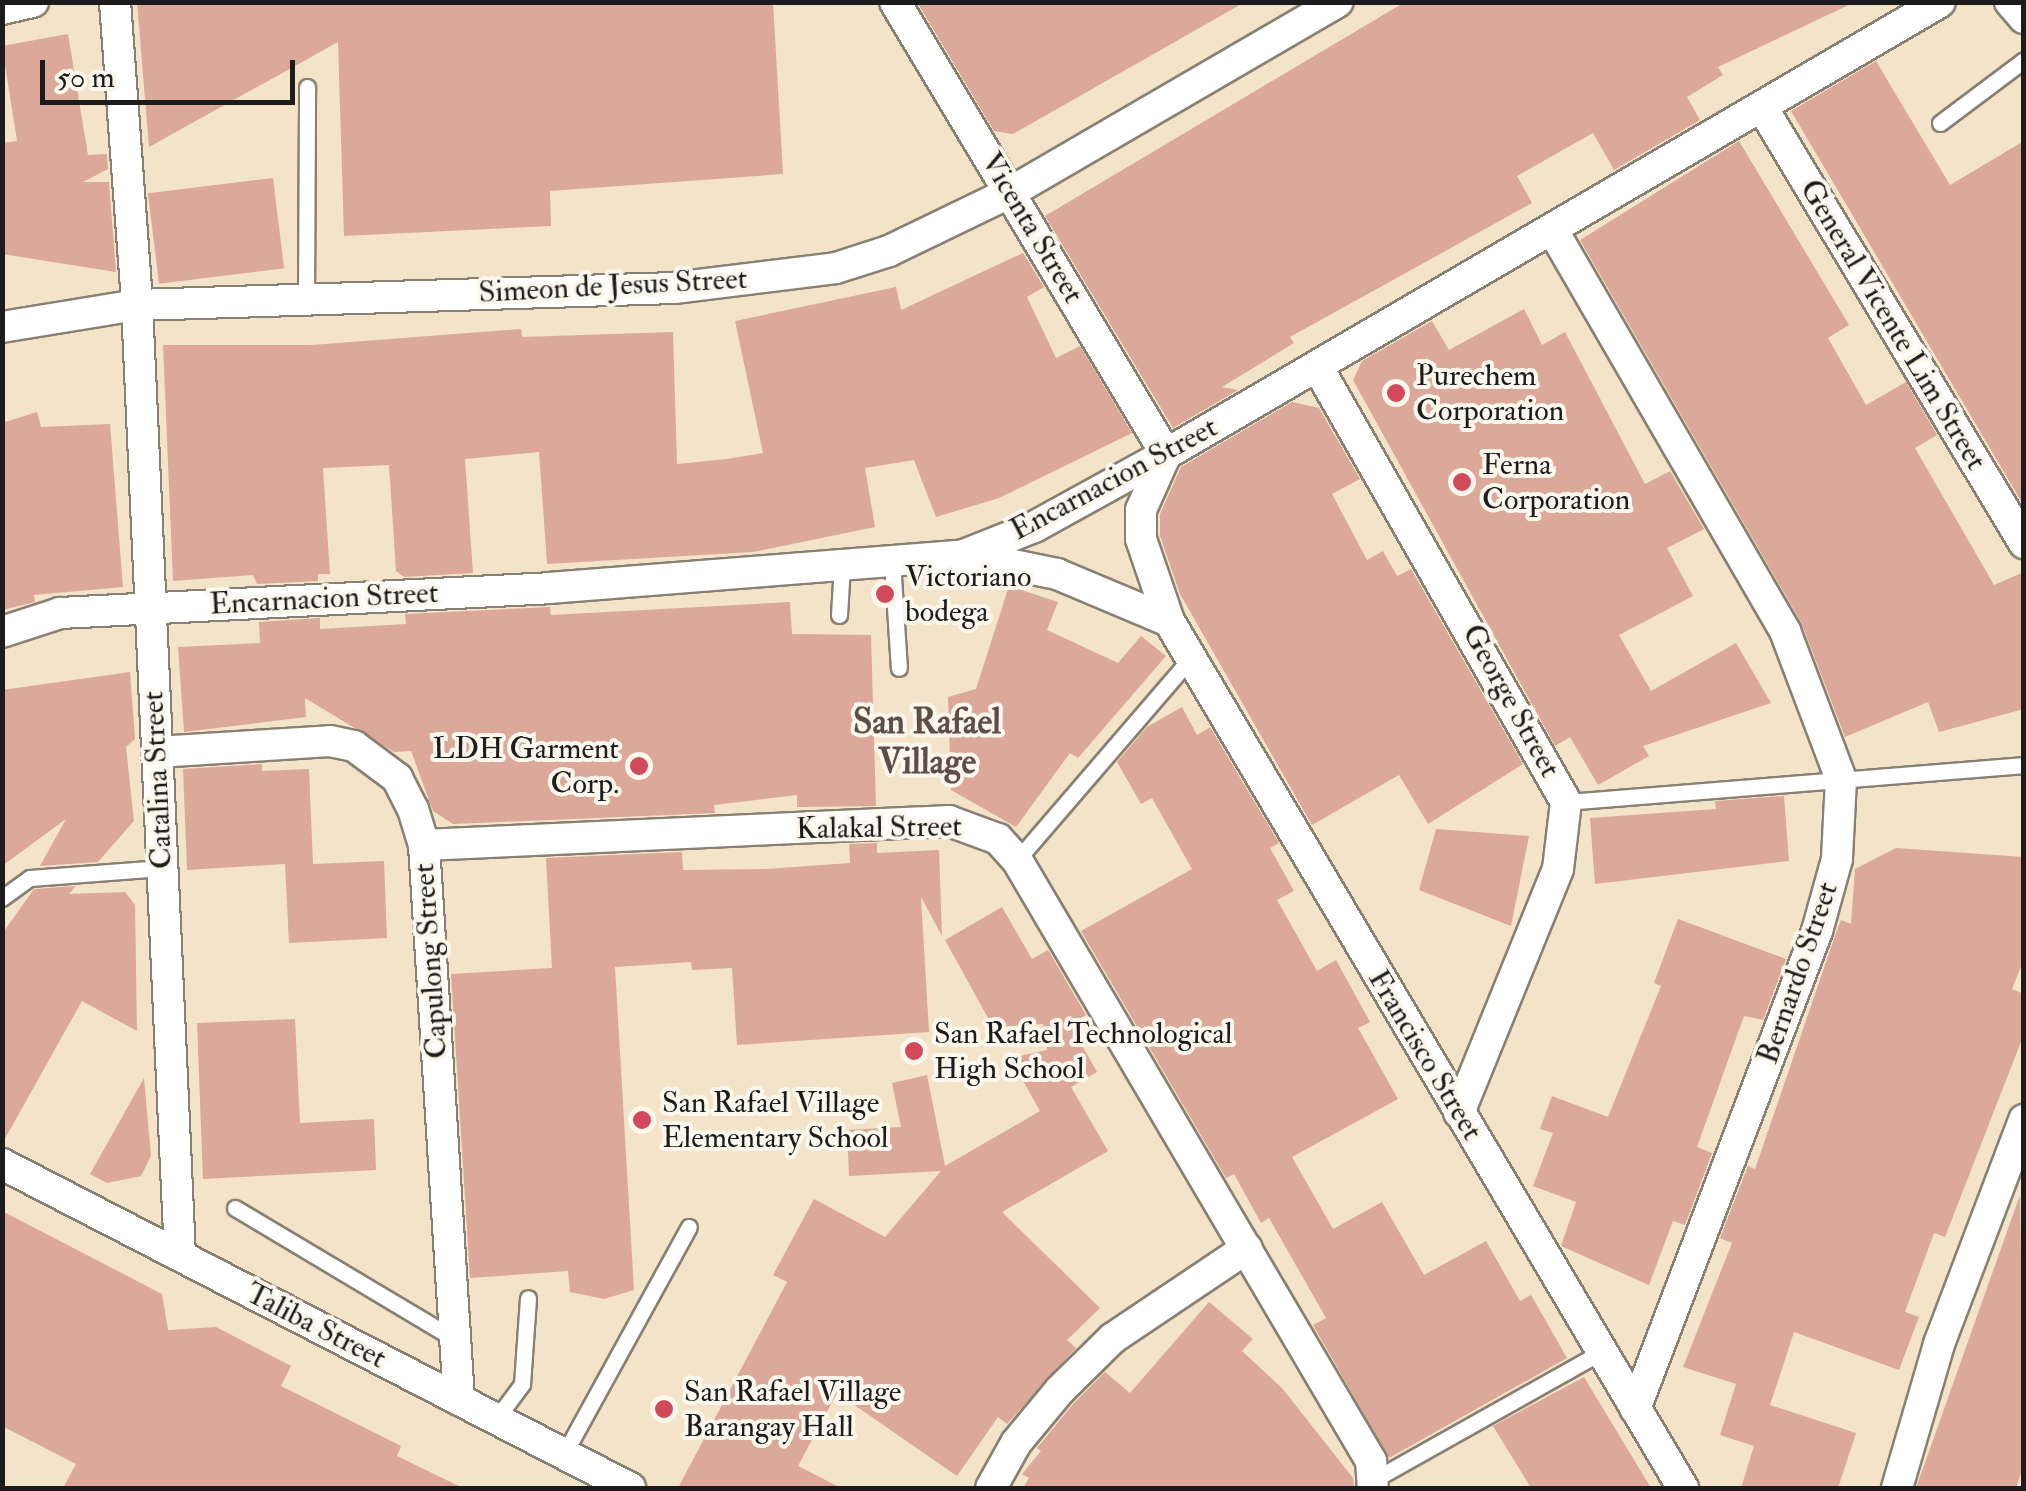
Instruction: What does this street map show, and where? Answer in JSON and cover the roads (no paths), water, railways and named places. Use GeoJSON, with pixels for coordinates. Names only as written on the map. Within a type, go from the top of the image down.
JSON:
{"type":"FeatureCollection","features":[{"type":"Feature","properties":{"kind":"street"},"geometry":{"type":"LineString","coordinates":[[2,9],[33,2]]}},
{"type":"Feature","properties":{"kind":"street","name":"Catalina Street"},"geometry":{"type":"LineString","coordinates":[[114,2],[137,304],[180,1256]]}},
{"type":"Feature","properties":{"kind":"street","name":"Vicenta Street"},"geometry":{"type":"LineString","coordinates":[[895,2],[1166,454]]}},
{"type":"Feature","properties":{"kind":"street","name":"Simeon de Jesus Street"},"geometry":{"type":"LineString","coordinates":[[2,327],[137,304],[674,288],[836,268],[889,251],[1012,192],[1338,2]]}},
{"type":"Feature","properties":{"kind":"street","name":"Encarnacion Street"},"geometry":{"type":"LineString","coordinates":[[2,632],[60,614],[964,555],[1034,527],[1166,454],[1940,2]]}},
{"type":"Feature","properties":{"kind":"street"},"geometry":{"type":"LineString","coordinates":[[2010,2],[2024,18]]}},
{"type":"Feature","properties":{"kind":"street","name":"General Vicente Lim Street"},"geometry":{"type":"LineString","coordinates":[[1762,107],[2024,543]]}},
{"type":"Feature","properties":{"kind":"street","name":"Bernardo Street"},"geometry":{"type":"LineString","coordinates":[[1552,229],[1785,631],[1841,779],[1838,859],[1818,931],[1636,1408]]}},
{"type":"Feature","properties":{"kind":"street","name":"George Street"},"geometry":{"type":"LineString","coordinates":[[1317,366],[1566,802],[1558,869],[1459,1114]]}},
{"type":"Feature","properties":{"kind":"street","name":"Francisco Street"},"geometry":{"type":"LineString","coordinates":[[1166,454],[1141,510],[1142,539],[1169,620],[1683,1488]]}},
{"type":"Feature","properties":{"kind":"street"},"geometry":{"type":"LineString","coordinates":[[964,555],[1056,574],[1169,620]]}},
{"type":"Feature","properties":{"kind":"street","name":"Capulong Street"},"geometry":{"type":"LineString","coordinates":[[157,752],[330,741],[354,746],[396,778],[424,846],[459,1400]]}},
{"type":"Feature","properties":{"kind":"street","name":"Kalakal Street"},"geometry":{"type":"LineString","coordinates":[[424,846],[949,822],[998,838],[1018,860],[1248,1248],[1371,1461],[1374,1484]]}},
{"type":"Feature","properties":{"kind":"street"},"geometry":{"type":"LineString","coordinates":[[1896,1488],[1939,1344],[2024,1120]]}},
{"type":"Feature","properties":{"kind":"street","name":"Taliba Street"},"geometry":{"type":"LineString","coordinates":[[2,1164],[617,1485]]}},
{"type":"Feature","properties":{"kind":"street"},"geometry":{"type":"LineString","coordinates":[[991,1488],[1060,1390],[1114,1338],[1248,1248]]}},
{"type":"Feature","properties":{"kind":"lane"},"geometry":{"type":"LineString","coordinates":[[1940,122],[2024,60]]}},
{"type":"Feature","properties":{"kind":"lane"},"geometry":{"type":"LineString","coordinates":[[306,299],[307,87]]}},
{"type":"Feature","properties":{"kind":"lane"},"geometry":{"type":"LineString","coordinates":[[892,561],[900,668]]}},
{"type":"Feature","properties":{"kind":"lane"},"geometry":{"type":"LineString","coordinates":[[840,615],[842,565]]}},
{"type":"Feature","properties":{"kind":"lane"},"geometry":{"type":"LineString","coordinates":[[1018,860],[1191,658]]}},
{"type":"Feature","properties":{"kind":"lane"},"geometry":{"type":"LineString","coordinates":[[1566,802],[2024,765]]}},
{"type":"Feature","properties":{"kind":"lane"},"geometry":{"type":"LineString","coordinates":[[2,898],[30,878],[162,868]]}},
{"type":"Feature","properties":{"kind":"lane"},"geometry":{"type":"LineString","coordinates":[[235,1208],[456,1340]]}},
{"type":"Feature","properties":{"kind":"lane"},"geometry":{"type":"LineString","coordinates":[[564,1454],[689,1227]]}},
{"type":"Feature","properties":{"kind":"lane"},"geometry":{"type":"LineString","coordinates":[[496,1419],[522,1384],[528,1298]]}},
{"type":"Feature","properties":{"kind":"lane"},"geometry":{"type":"LineString","coordinates":[[1374,1484],[1602,1352]]}},
{"type":"Feature","properties":{"kind":"place","name":"Purechem Corporation"},"geometry":{"type":"Point","coordinates":[1396,393]}},
{"type":"Feature","properties":{"kind":"place","name":"Ferna Corporation"},"geometry":{"type":"Point","coordinates":[1462,482]}},
{"type":"Feature","properties":{"kind":"place","name":"Victoriano bodega"},"geometry":{"type":"Point","coordinates":[885,594]}},
{"type":"Feature","properties":{"kind":"place","name":"LDH Garment Corp."},"geometry":{"type":"Point","coordinates":[639,766]}},
{"type":"Feature","properties":{"kind":"place","name":"San Rafael Technological High School"},"geometry":{"type":"Point","coordinates":[914,1051]}},
{"type":"Feature","properties":{"kind":"place","name":"San Rafael Village Elementary School"},"geometry":{"type":"Point","coordinates":[642,1120]}},
{"type":"Feature","properties":{"kind":"place","name":"San Rafael Village Barangay Hall"},"geometry":{"type":"Point","coordinates":[664,1409]}},
{"type":"Feature","properties":{"kind":"district","name":"San Rafael Village"},"geometry":{"type":"Point","coordinates":[927,742]}}]}
